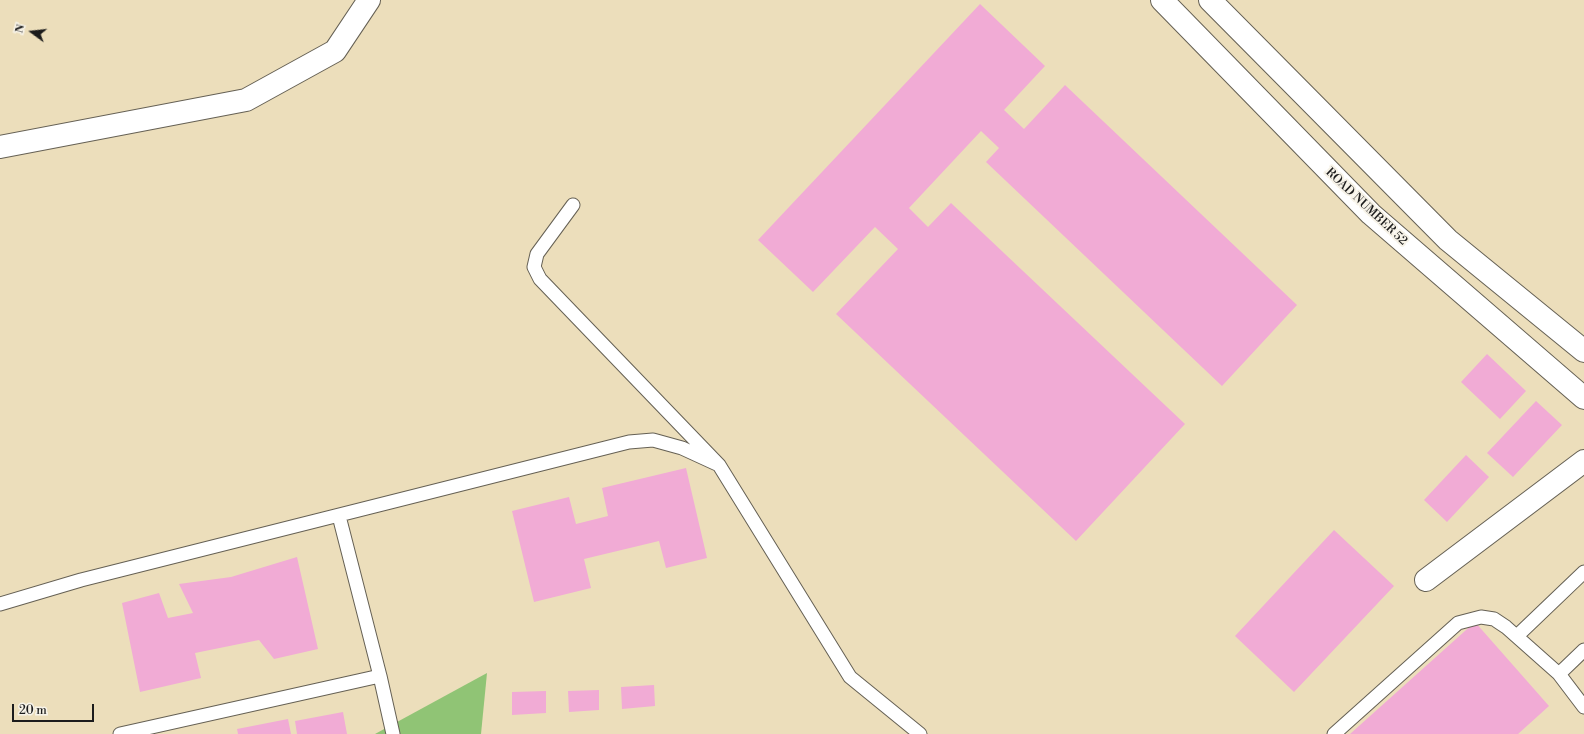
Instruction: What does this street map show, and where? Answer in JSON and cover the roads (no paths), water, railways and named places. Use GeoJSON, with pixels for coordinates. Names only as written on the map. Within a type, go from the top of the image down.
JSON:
{"type":"FeatureCollection","features":[{"type":"Feature","properties":{"kind":"main road"},"geometry":{"type":"LineString","coordinates":[[0,147],[246,100],[335,51],[370,0]]}},
{"type":"Feature","properties":{"kind":"main road","name":"ROAD NUMBER 52"},"geometry":{"type":"LineString","coordinates":[[1162,0],[1371,214],[1584,398]]}},
{"type":"Feature","properties":{"kind":"main road"},"geometry":{"type":"LineString","coordinates":[[1210,0],[1448,240],[1584,351]]}},
{"type":"Feature","properties":{"kind":"main road"},"geometry":{"type":"LineString","coordinates":[[1426,580],[1584,460]]}},
{"type":"Feature","properties":{"kind":"lane"},"geometry":{"type":"LineString","coordinates":[[573,205],[537,254],[534,267],[540,278],[719,465],[850,677],[920,734]]}},
{"type":"Feature","properties":{"kind":"lane"},"geometry":{"type":"LineString","coordinates":[[0,604],[81,580],[629,442],[654,440],[682,448],[719,465]]}},
{"type":"Feature","properties":{"kind":"lane"},"geometry":{"type":"LineString","coordinates":[[339,516],[380,676],[393,734]]}},
{"type":"Feature","properties":{"kind":"lane"},"geometry":{"type":"LineString","coordinates":[[1517,636],[1584,572]]}},
{"type":"Feature","properties":{"kind":"lane"},"geometry":{"type":"LineString","coordinates":[[1334,734],[1458,623],[1481,617],[1494,620],[1517,636],[1559,674],[1584,707]]}},
{"type":"Feature","properties":{"kind":"lane"},"geometry":{"type":"LineString","coordinates":[[1559,674],[1584,650]]}},
{"type":"Feature","properties":{"kind":"lane"},"geometry":{"type":"LineString","coordinates":[[120,734],[380,676]]}}]}
